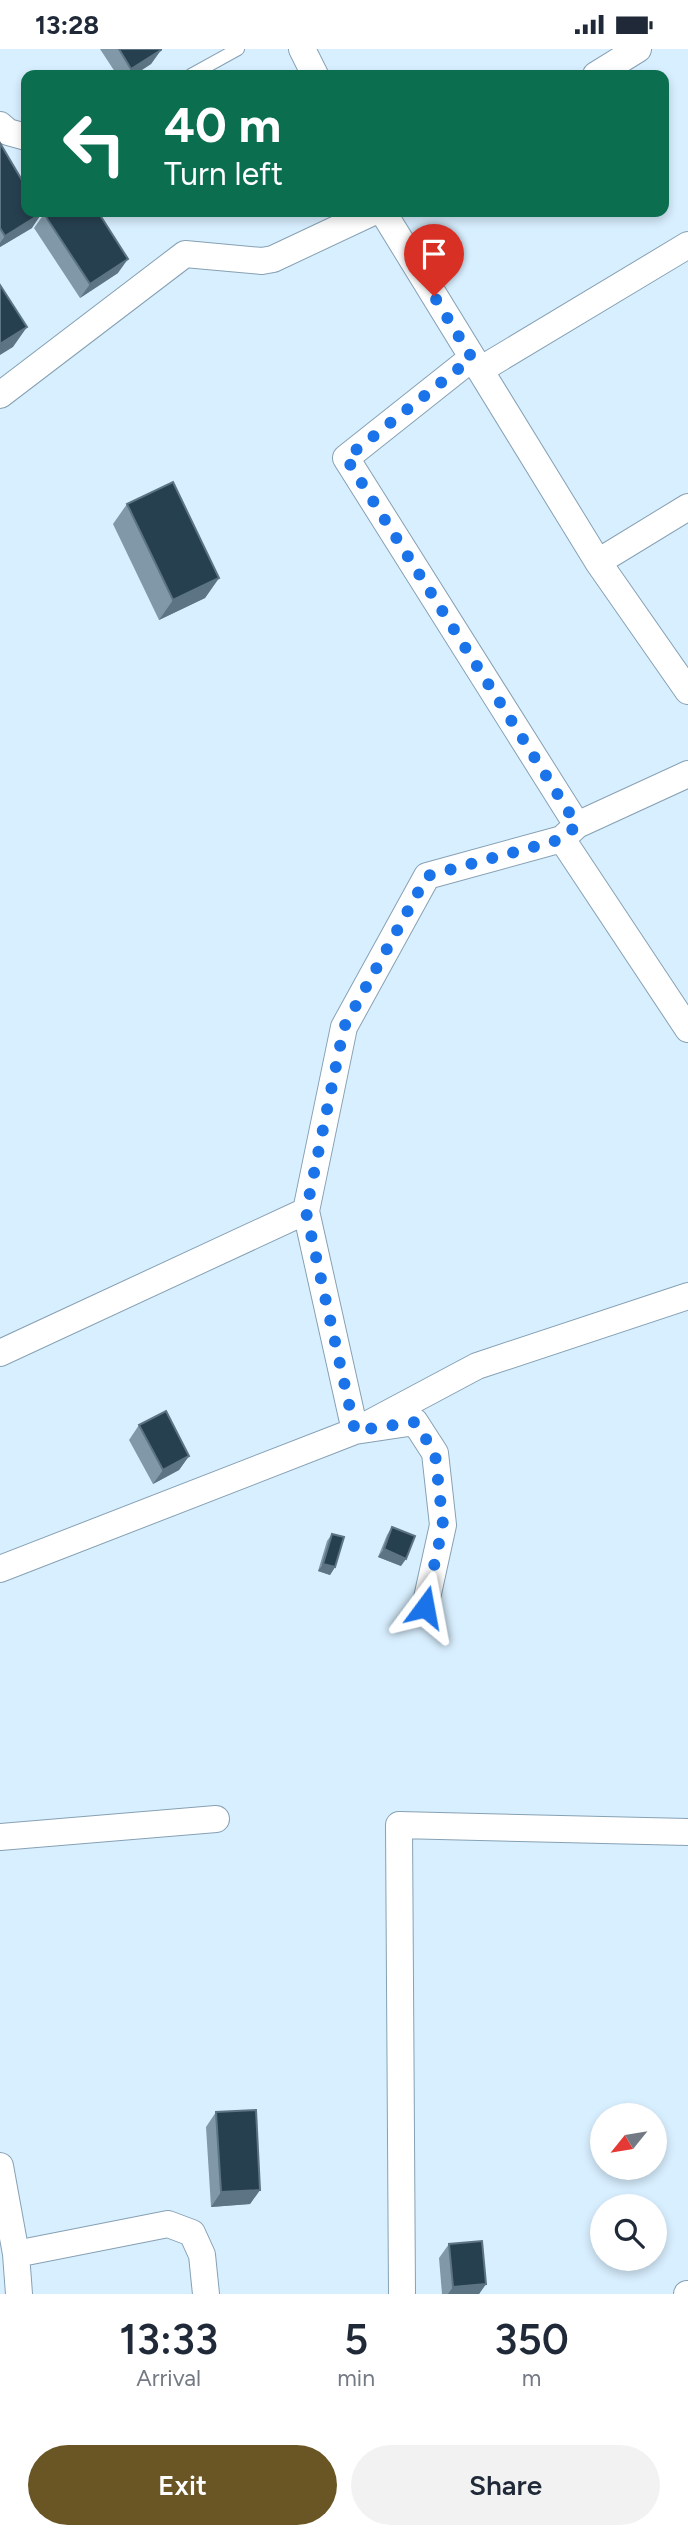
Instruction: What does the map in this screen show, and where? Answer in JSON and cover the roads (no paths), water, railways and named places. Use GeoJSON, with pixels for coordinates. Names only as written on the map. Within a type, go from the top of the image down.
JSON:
{"type":"FeatureCollection","features":[{"type":"Feature","properties":{"kind":"street"},"geometry":{"type":"LineString","coordinates":[[302,49],[312,70]]}},
{"type":"Feature","properties":{"kind":"street"},"geometry":{"type":"LineString","coordinates":[[604,70],[638,49]]}},
{"type":"Feature","properties":{"kind":"street"},"geometry":{"type":"LineString","coordinates":[[0,125],[8,132],[21,136]]}},
{"type":"Feature","properties":{"kind":"street"},"geometry":{"type":"LineString","coordinates":[[0,395],[185,254],[262,261],[273,259],[362,217]]}},
{"type":"Feature","properties":{"kind":"street"},"geometry":{"type":"LineString","coordinates":[[386,217],[597,562],[688,691]]}},
{"type":"Feature","properties":{"kind":"street"},"geometry":{"type":"LineString","coordinates":[[688,245],[476,364],[346,458],[688,1030]]}},
{"type":"Feature","properties":{"kind":"street"},"geometry":{"type":"LineString","coordinates":[[597,562],[688,507]]}},
{"type":"Feature","properties":{"kind":"street"},"geometry":{"type":"LineString","coordinates":[[355,1431],[306,1212],[344,1027],[427,876],[570,832],[688,774]]}},
{"type":"Feature","properties":{"kind":"street"},"geometry":{"type":"LineString","coordinates":[[0,1353],[306,1212]]}},
{"type":"Feature","properties":{"kind":"street"},"geometry":{"type":"LineString","coordinates":[[0,1569],[355,1431],[477,1366],[688,1296]]}},
{"type":"Feature","properties":{"kind":"street"},"geometry":{"type":"LineString","coordinates":[[355,1431],[415,1422],[435,1453],[443,1525],[425,1607]]}},
{"type":"Feature","properties":{"kind":"street"},"geometry":{"type":"LineString","coordinates":[[0,1837],[216,1819]]}},
{"type":"Feature","properties":{"kind":"street"},"geometry":{"type":"LineString","coordinates":[[402,2294],[399,1825],[688,1832]]}},
{"type":"Feature","properties":{"kind":"street"},"geometry":{"type":"LineString","coordinates":[[0,2166],[16,2254],[19,2294]]}},
{"type":"Feature","properties":{"kind":"street"},"geometry":{"type":"LineString","coordinates":[[16,2254],[168,2224],[192,2232],[202,2255],[206,2294]]}},
{"type":"Feature","properties":{"kind":"lane"},"geometry":{"type":"LineString","coordinates":[[200,70],[238,49]]}}]}
